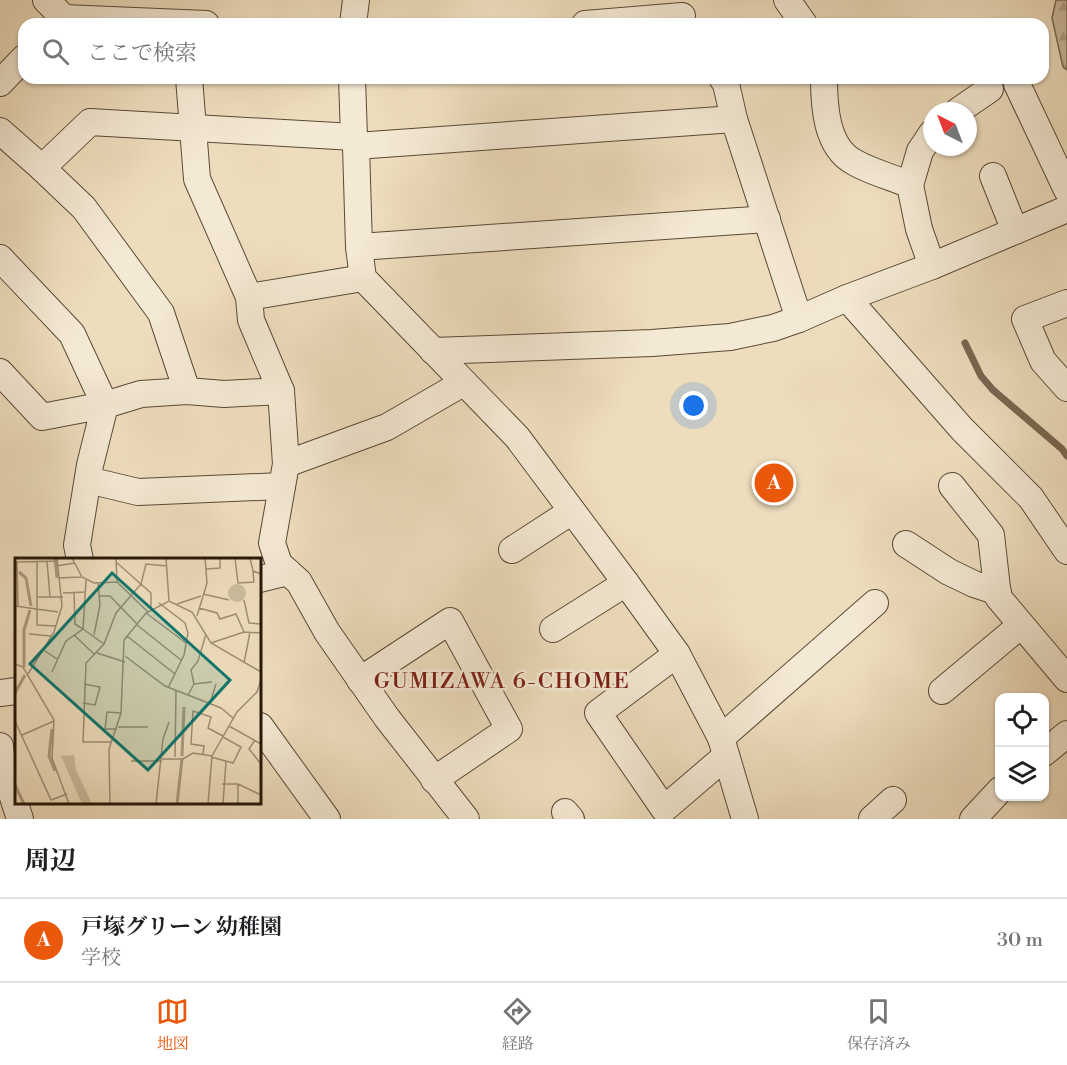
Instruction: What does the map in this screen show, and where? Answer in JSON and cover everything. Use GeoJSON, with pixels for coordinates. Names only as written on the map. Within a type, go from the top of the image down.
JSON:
{"type":"FeatureCollection","features":[{"type":"Feature","properties":{"kind":"street"},"geometry":{"type":"LineString","coordinates":[[186,18],[188,0]]}},
{"type":"Feature","properties":{"kind":"street"},"geometry":{"type":"LineString","coordinates":[[354,18],[356,0]]}},
{"type":"Feature","properties":{"kind":"street"},"geometry":{"type":"LineString","coordinates":[[787,0],[800,18]]}},
{"type":"Feature","properties":{"kind":"street"},"geometry":{"type":"LineString","coordinates":[[637,18],[681,13]]}},
{"type":"Feature","properties":{"kind":"street"},"geometry":{"type":"LineString","coordinates":[[56,14],[108,18]]}},
{"type":"Feature","properties":{"kind":"street"},"geometry":{"type":"LineString","coordinates":[[0,83],[18,64]]}},
{"type":"Feature","properties":{"kind":"street"},"geometry":{"type":"LineString","coordinates":[[189,84],[197,179],[249,297],[251,320],[281,391],[284,475],[272,543],[279,564],[298,582],[327,632],[360,680],[466,819]]}},
{"type":"Feature","properties":{"kind":"street"},"geometry":{"type":"LineString","coordinates":[[352,84],[359,247],[363,278],[517,437],[677,654],[724,747],[745,819]]}},
{"type":"Feature","properties":{"kind":"street"},"geometry":{"type":"LineString","coordinates":[[726,84],[734,119],[799,319]]}},
{"type":"Feature","properties":{"kind":"street"},"geometry":{"type":"LineString","coordinates":[[824,84],[828,126],[839,147],[852,161],[910,185]]}},
{"type":"Feature","properties":{"kind":"street"},"geometry":{"type":"LineString","coordinates":[[1017,84],[1067,190]]}},
{"type":"Feature","properties":{"kind":"street"},"geometry":{"type":"LineString","coordinates":[[971,102],[990,89]]}},
{"type":"Feature","properties":{"kind":"street"},"geometry":{"type":"LineString","coordinates":[[42,168],[90,122],[355,142],[734,119]]}},
{"type":"Feature","properties":{"kind":"street"},"geometry":{"type":"LineString","coordinates":[[0,131],[84,208],[161,313],[187,391]]}},
{"type":"Feature","properties":{"kind":"street"},"geometry":{"type":"LineString","coordinates":[[923,146],[910,185],[919,229],[932,266]]}},
{"type":"Feature","properties":{"kind":"street"},"geometry":{"type":"LineString","coordinates":[[993,176],[1015,231]]}},
{"type":"Feature","properties":{"kind":"street"},"geometry":{"type":"LineString","coordinates":[[433,351],[651,343],[730,337],[773,328],[932,266],[1067,209]]}},
{"type":"Feature","properties":{"kind":"street"},"geometry":{"type":"LineString","coordinates":[[359,247],[766,219]]}},
{"type":"Feature","properties":{"kind":"street"},"geometry":{"type":"LineString","coordinates":[[0,258],[72,334],[105,405],[88,480],[77,545],[80,558]]}},
{"type":"Feature","properties":{"kind":"street"},"geometry":{"type":"LineString","coordinates":[[249,297],[363,278]]}},
{"type":"Feature","properties":{"kind":"street"},"geometry":{"type":"LineString","coordinates":[[847,298],[962,429],[1031,498],[1067,551]]}},
{"type":"Feature","properties":{"kind":"street"},"geometry":{"type":"LineString","coordinates":[[1067,303],[1025,319],[1043,360],[1067,388]]}},
{"type":"Feature","properties":{"kind":"street"},"geometry":{"type":"LineString","coordinates":[[0,372],[42,417],[105,405],[141,394],[187,391],[225,394],[281,391]]}},
{"type":"Feature","properties":{"kind":"street"},"geometry":{"type":"LineString","coordinates":[[88,480],[138,492],[284,475],[387,428],[463,383]]}},
{"type":"Feature","properties":{"kind":"street"},"geometry":{"type":"LineString","coordinates":[[952,486],[991,535],[998,597],[1067,679]]}},
{"type":"Feature","properties":{"kind":"street"},"geometry":{"type":"LineString","coordinates":[[512,550],[572,511]]}},
{"type":"Feature","properties":{"kind":"street"},"geometry":{"type":"LineString","coordinates":[[906,544],[949,572],[998,592]]}},
{"type":"Feature","properties":{"kind":"street"},"geometry":{"type":"LineString","coordinates":[[261,579],[288,572]]}},
{"type":"Feature","properties":{"kind":"street"},"geometry":{"type":"LineString","coordinates":[[553,629],[626,583]]}},
{"type":"Feature","properties":{"kind":"street"},"geometry":{"type":"LineString","coordinates":[[677,654],[598,713],[664,809],[724,747],[875,603]]}},
{"type":"Feature","properties":{"kind":"street"},"geometry":{"type":"LineString","coordinates":[[360,680],[450,621],[508,729],[434,780]]}},
{"type":"Feature","properties":{"kind":"street"},"geometry":{"type":"LineString","coordinates":[[942,692],[1022,625]]}},
{"type":"Feature","properties":{"kind":"street"},"geometry":{"type":"LineString","coordinates":[[0,693],[15,691]]}},
{"type":"Feature","properties":{"kind":"street"},"geometry":{"type":"LineString","coordinates":[[261,727],[327,819]]}},
{"type":"Feature","properties":{"kind":"street"},"geometry":{"type":"LineString","coordinates":[[1049,749],[1067,734]]}},
{"type":"Feature","properties":{"kind":"street"},"geometry":{"type":"LineString","coordinates":[[0,746],[2,763],[15,803]]}},
{"type":"Feature","properties":{"kind":"street"},"geometry":{"type":"LineString","coordinates":[[973,819],[995,794]]}},
{"type":"Feature","properties":{"kind":"street"},"geometry":{"type":"LineString","coordinates":[[872,819],[893,800]]}},
{"type":"Feature","properties":{"kind":"street"},"geometry":{"type":"LineString","coordinates":[[15,804],[20,819]]}},
{"type":"Feature","properties":{"kind":"green space"},"geometry":{"type":"Polygon","coordinates":[[[1056,0],[1067,0],[1067,70],[1063,67],[1052,18],[1056,0]]]}},
{"type":"Feature","properties":{"kind":"waterway"},"geometry":{"type":"LineString","coordinates":[[965,343],[981,376],[993,390],[1062,449],[1067,456]]}},
{"type":"Feature","properties":{"kind":"place","name":"戸塚グリーン 幼稚園"},"geometry":{"type":"Point","coordinates":[774,483]}},
{"type":"Feature","properties":{"kind":"district","name":"GUMIZAWA 6-CHOME"},"geometry":{"type":"Point","coordinates":[502,681]}}]}
